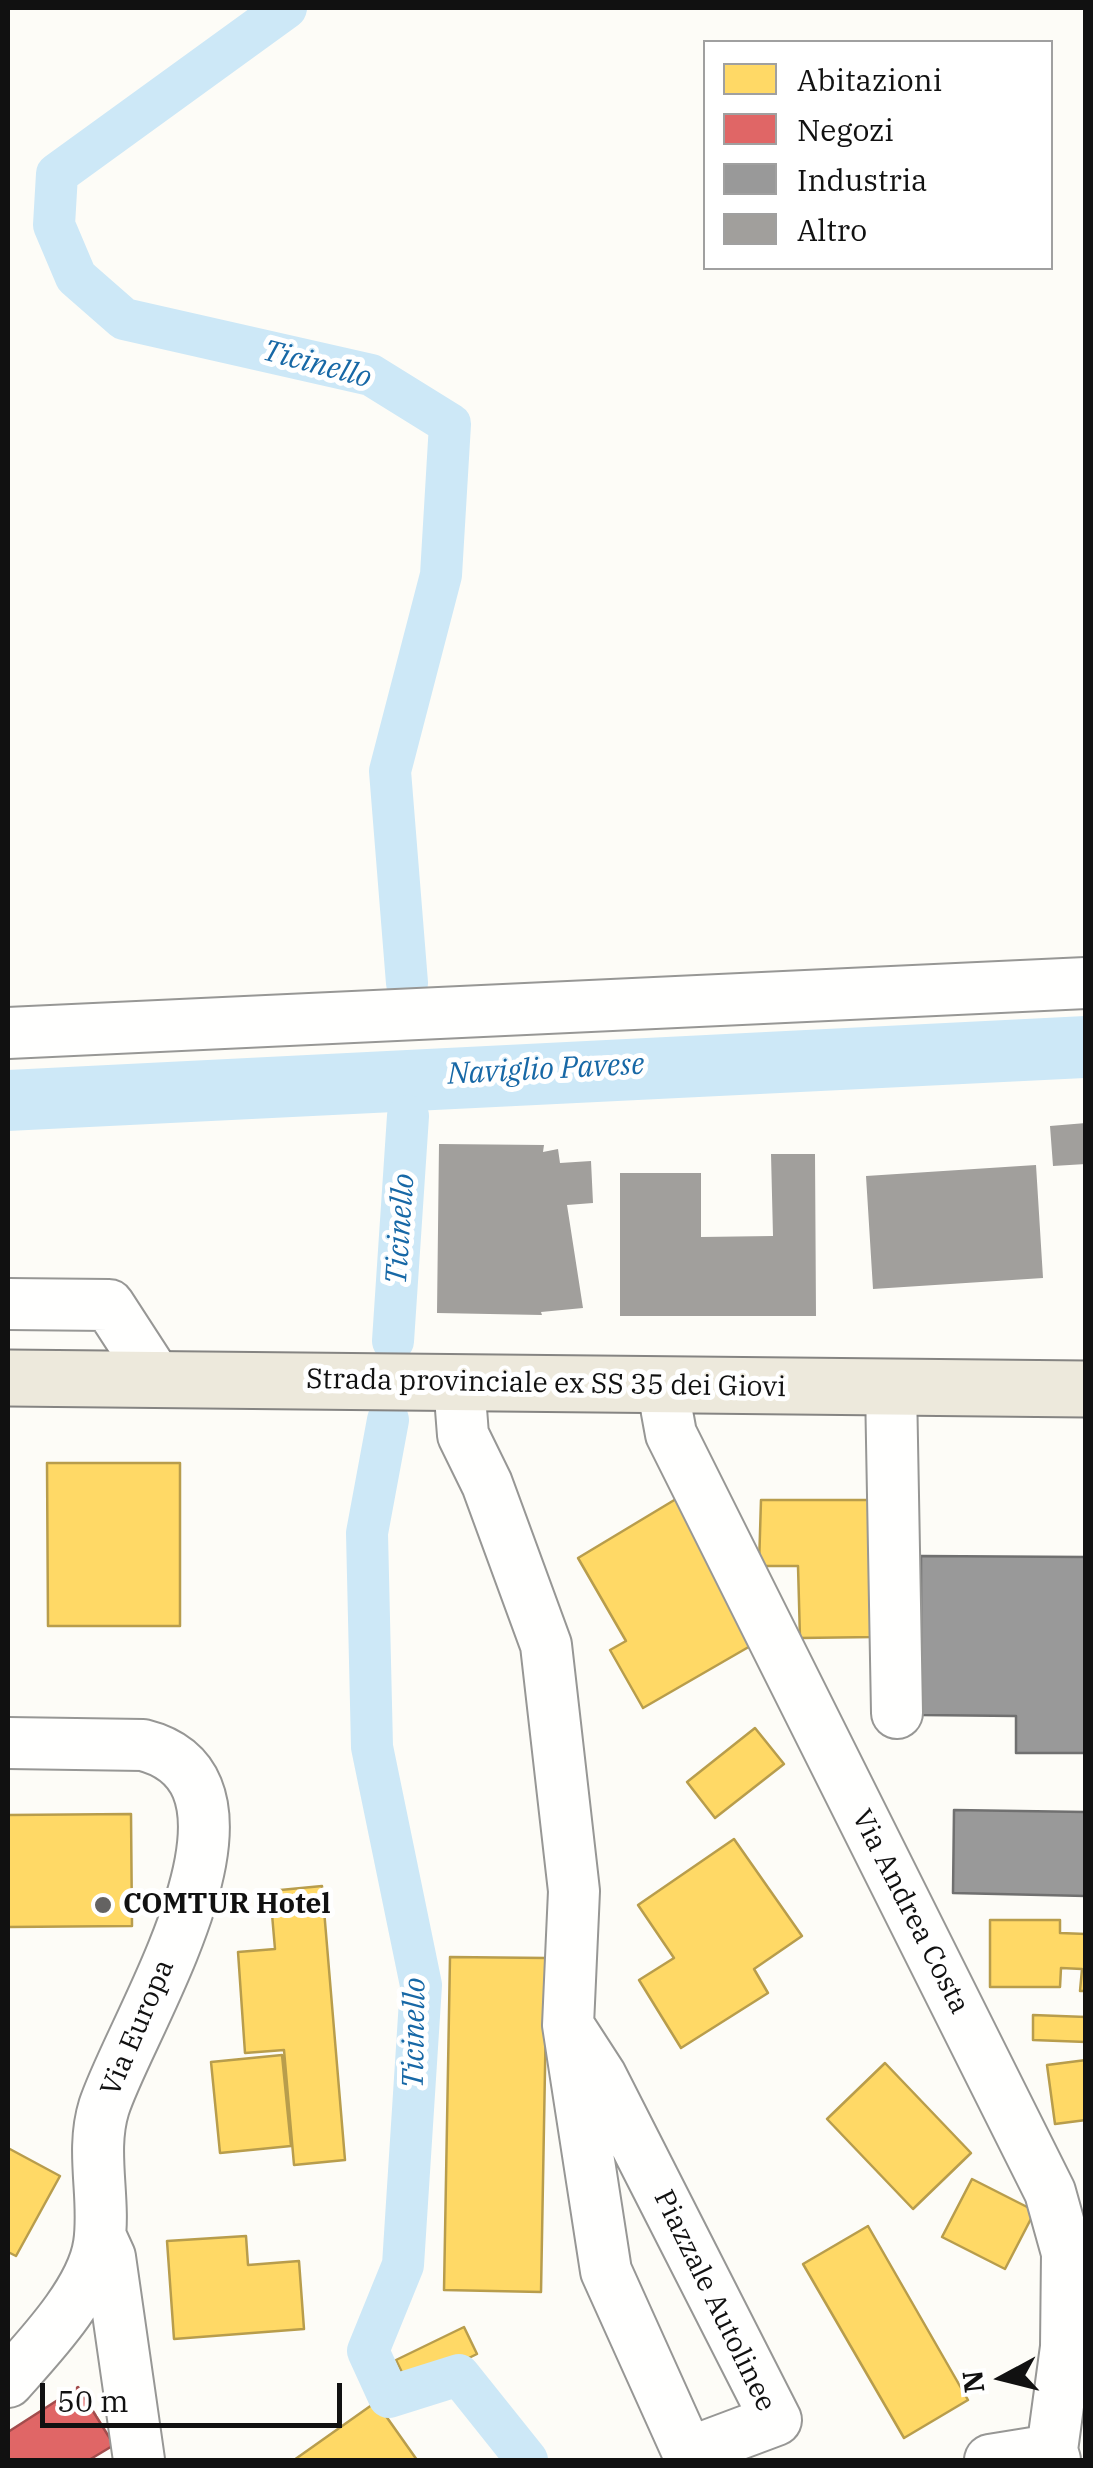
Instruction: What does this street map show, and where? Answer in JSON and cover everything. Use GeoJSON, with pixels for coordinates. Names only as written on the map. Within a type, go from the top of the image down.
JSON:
{"type":"FeatureCollection","features":[{"type":"Feature","properties":{"kind":"main road","name":"Strada provinciale ex SS 35 dei Giovi"},"geometry":{"type":"LineString","coordinates":[[8,1378],[1086,1388]]}},
{"type":"Feature","properties":{"kind":"street"},"geometry":{"type":"LineString","coordinates":[[8,1033],[1086,983]]}},
{"type":"Feature","properties":{"kind":"street"},"geometry":{"type":"LineString","coordinates":[[8,1304],[109,1305],[157,1379]]}},
{"type":"Feature","properties":{"kind":"street","name":"Piazzale Autolinee"},"geometry":{"type":"LineString","coordinates":[[460,1383],[463,1435],[487,1484],[546,1645],[574,1891],[568,2024],[606,2271],[688,2453],[776,2420],[601,2076],[568,2024]]}},
{"type":"Feature","properties":{"kind":"street","name":"Via Andrea Costa"},"geometry":{"type":"LineString","coordinates":[[662,1385],[671,1434],[1050,2192],[1067,2253],[1066,2347],[1054,2455]]}},
{"type":"Feature","properties":{"kind":"street"},"geometry":{"type":"LineString","coordinates":[[891,1387],[898,1713]]}},
{"type":"Feature","properties":{"kind":"street","name":"Via Europa"},"geometry":{"type":"LineString","coordinates":[[8,1744],[143,1745],[160,1750],[192,1772],[203,1802],[204,1829],[199,1870],[188,1910],[103,2109],[97,2156],[99,2244],[90,2271],[78,2294],[8,2382]]}},
{"type":"Feature","properties":{"kind":"street"},"geometry":{"type":"LineString","coordinates":[[99,2232],[110,2257],[139,2460]]}},
{"type":"Feature","properties":{"kind":"street"},"geometry":{"type":"LineString","coordinates":[[44,2339],[68,2332],[86,2334],[100,2338],[124,2360]]}},
{"type":"Feature","properties":{"kind":"street"},"geometry":{"type":"LineString","coordinates":[[990,2460],[1054,2455]]}},
{"type":"Feature","properties":{"kind":"water","name":"Naviglio Pavese"},"geometry":{"type":"Polygon","coordinates":[[[1085,1016],[1085,1078],[8,1131],[8,1070],[1085,1016]]]}},
{"type":"Feature","properties":{"kind":"building: Abitazioni"},"geometry":{"type":"Polygon","coordinates":[[[47,1463],[180,1463],[180,1626],[48,1626],[47,1463]]]}},
{"type":"Feature","properties":{"kind":"building: Abitazioni"},"geometry":{"type":"Polygon","coordinates":[[[676,1499],[759,1641],[643,1708],[610,1650],[626,1641],[578,1558],[676,1499]]]}},
{"type":"Feature","properties":{"kind":"building: Abitazioni"},"geometry":{"type":"Polygon","coordinates":[[[761,1500],[873,1500],[875,1637],[800,1638],[798,1566],[759,1566],[761,1500]]]}},
{"type":"Feature","properties":{"kind":"building: Abitazioni"},"geometry":{"type":"Polygon","coordinates":[[[755,1728],[784,1764],[715,1818],[687,1782],[755,1728]]]}},
{"type":"Feature","properties":{"kind":"building: Abitazioni"},"geometry":{"type":"Polygon","coordinates":[[[131,1814],[132,1926],[8,1927],[8,1815],[131,1814]]]}},
{"type":"Feature","properties":{"kind":"building: Abitazioni"},"geometry":{"type":"Polygon","coordinates":[[[734,1839],[802,1936],[754,1969],[768,1993],[681,2048],[639,1980],[674,1958],[638,1905],[734,1839]]]}},
{"type":"Feature","properties":{"kind":"building: Abitazioni"},"geometry":{"type":"Polygon","coordinates":[[[322,1886],[345,2160],[294,2165],[284,2050],[245,2053],[238,1952],[275,1949],[270,1891],[322,1886]]]}},
{"type":"Feature","properties":{"kind":"building: Abitazioni"},"geometry":{"type":"Polygon","coordinates":[[[990,1920],[1060,1920],[1060,1933],[1086,1934],[1086,1991],[1080,1991],[1082,1969],[1061,1968],[1060,1987],[990,1987],[990,1920]]]}},
{"type":"Feature","properties":{"kind":"building: Abitazioni"},"geometry":{"type":"Polygon","coordinates":[[[450,1957],[547,1958],[541,2292],[444,2290],[450,1957]]]}},
{"type":"Feature","properties":{"kind":"building: Abitazioni"},"geometry":{"type":"Polygon","coordinates":[[[1033,2015],[1086,2017],[1086,2042],[1033,2040],[1033,2015]]]}},
{"type":"Feature","properties":{"kind":"building: Abitazioni"},"geometry":{"type":"Polygon","coordinates":[[[282,2055],[291,2146],[220,2153],[211,2062],[282,2055]]]}},
{"type":"Feature","properties":{"kind":"building: Abitazioni"},"geometry":{"type":"Polygon","coordinates":[[[1086,2060],[1086,2120],[1055,2124],[1047,2065],[1086,2060]]]}},
{"type":"Feature","properties":{"kind":"building: Abitazioni"},"geometry":{"type":"Polygon","coordinates":[[[885,2063],[971,2153],[913,2209],[827,2119],[885,2063]]]}},
{"type":"Feature","properties":{"kind":"building: Abitazioni"},"geometry":{"type":"Polygon","coordinates":[[[8,2148],[60,2176],[16,2256],[8,2252],[8,2148]]]}},
{"type":"Feature","properties":{"kind":"building: Abitazioni"},"geometry":{"type":"Polygon","coordinates":[[[972,2179],[1035,2211],[1005,2269],[942,2237],[972,2179]]]}},
{"type":"Feature","properties":{"kind":"building: Abitazioni"},"geometry":{"type":"Polygon","coordinates":[[[868,2226],[968,2400],[904,2438],[803,2264],[868,2226]]]}},
{"type":"Feature","properties":{"kind":"building: Abitazioni"},"geometry":{"type":"Polygon","coordinates":[[[246,2236],[248,2265],[299,2261],[304,2329],[174,2339],[167,2241],[246,2236]]]}},
{"type":"Feature","properties":{"kind":"building: Abitazioni"},"geometry":{"type":"Polygon","coordinates":[[[464,2327],[477,2354],[409,2387],[396,2360],[464,2327]]]}},
{"type":"Feature","properties":{"kind":"building: Abitazioni"},"geometry":{"type":"Polygon","coordinates":[[[376,2402],[417,2460],[294,2460],[376,2402]]]}},
{"type":"Feature","properties":{"kind":"building: Negozi"},"geometry":{"type":"Polygon","coordinates":[[[78,2387],[114,2445],[89,2460],[8,2460],[8,2432],[78,2387]]]}},
{"type":"Feature","properties":{"kind":"building: Industria"},"geometry":{"type":"Polygon","coordinates":[[[921,1556],[1086,1557],[1086,1753],[1016,1753],[1016,1716],[921,1715],[921,1556]]]}},
{"type":"Feature","properties":{"kind":"building: Industria"},"geometry":{"type":"Polygon","coordinates":[[[954,1810],[1086,1812],[1086,1896],[953,1893],[954,1810]]]}},
{"type":"Feature","properties":{"kind":"building: Altro"},"geometry":{"type":"Polygon","coordinates":[[[1086,1123],[1086,1164],[1053,1166],[1050,1126],[1086,1123]]]}},
{"type":"Feature","properties":{"kind":"building: Altro"},"geometry":{"type":"Polygon","coordinates":[[[439,1144],[544,1145],[543,1152],[558,1149],[560,1163],[591,1161],[593,1203],[567,1205],[583,1308],[541,1312],[542,1315],[437,1313],[439,1144]]]}},
{"type":"Feature","properties":{"kind":"building: Altro"},"geometry":{"type":"Polygon","coordinates":[[[771,1154],[815,1154],[816,1316],[620,1316],[620,1173],[701,1173],[701,1237],[773,1236],[771,1154]]]}},
{"type":"Feature","properties":{"kind":"building: Altro"},"geometry":{"type":"Polygon","coordinates":[[[1036,1165],[1043,1278],[873,1289],[866,1176],[1036,1165]]]}},
{"type":"Feature","properties":{"kind":"waterway","name":"Ticinello"},"geometry":{"type":"LineString","coordinates":[[286,8],[57,174],[54,225],[76,277],[124,319],[371,375],[450,424],[441,575],[390,771],[407,983]]}},
{"type":"Feature","properties":{"kind":"waterway","name":"Ticinello"},"geometry":{"type":"LineString","coordinates":[[393,1341],[408,1116]]}},
{"type":"Feature","properties":{"kind":"waterway","name":"Ticinello"},"geometry":{"type":"LineString","coordinates":[[388,1420],[367,1533],[372,1747],[421,1985],[403,2265],[368,2351],[389,2397],[459,2375],[527,2460]]}},
{"type":"Feature","properties":{"kind":"place","name":"COMTUR Hotel"},"geometry":{"type":"Point","coordinates":[103,1905]}}]}
